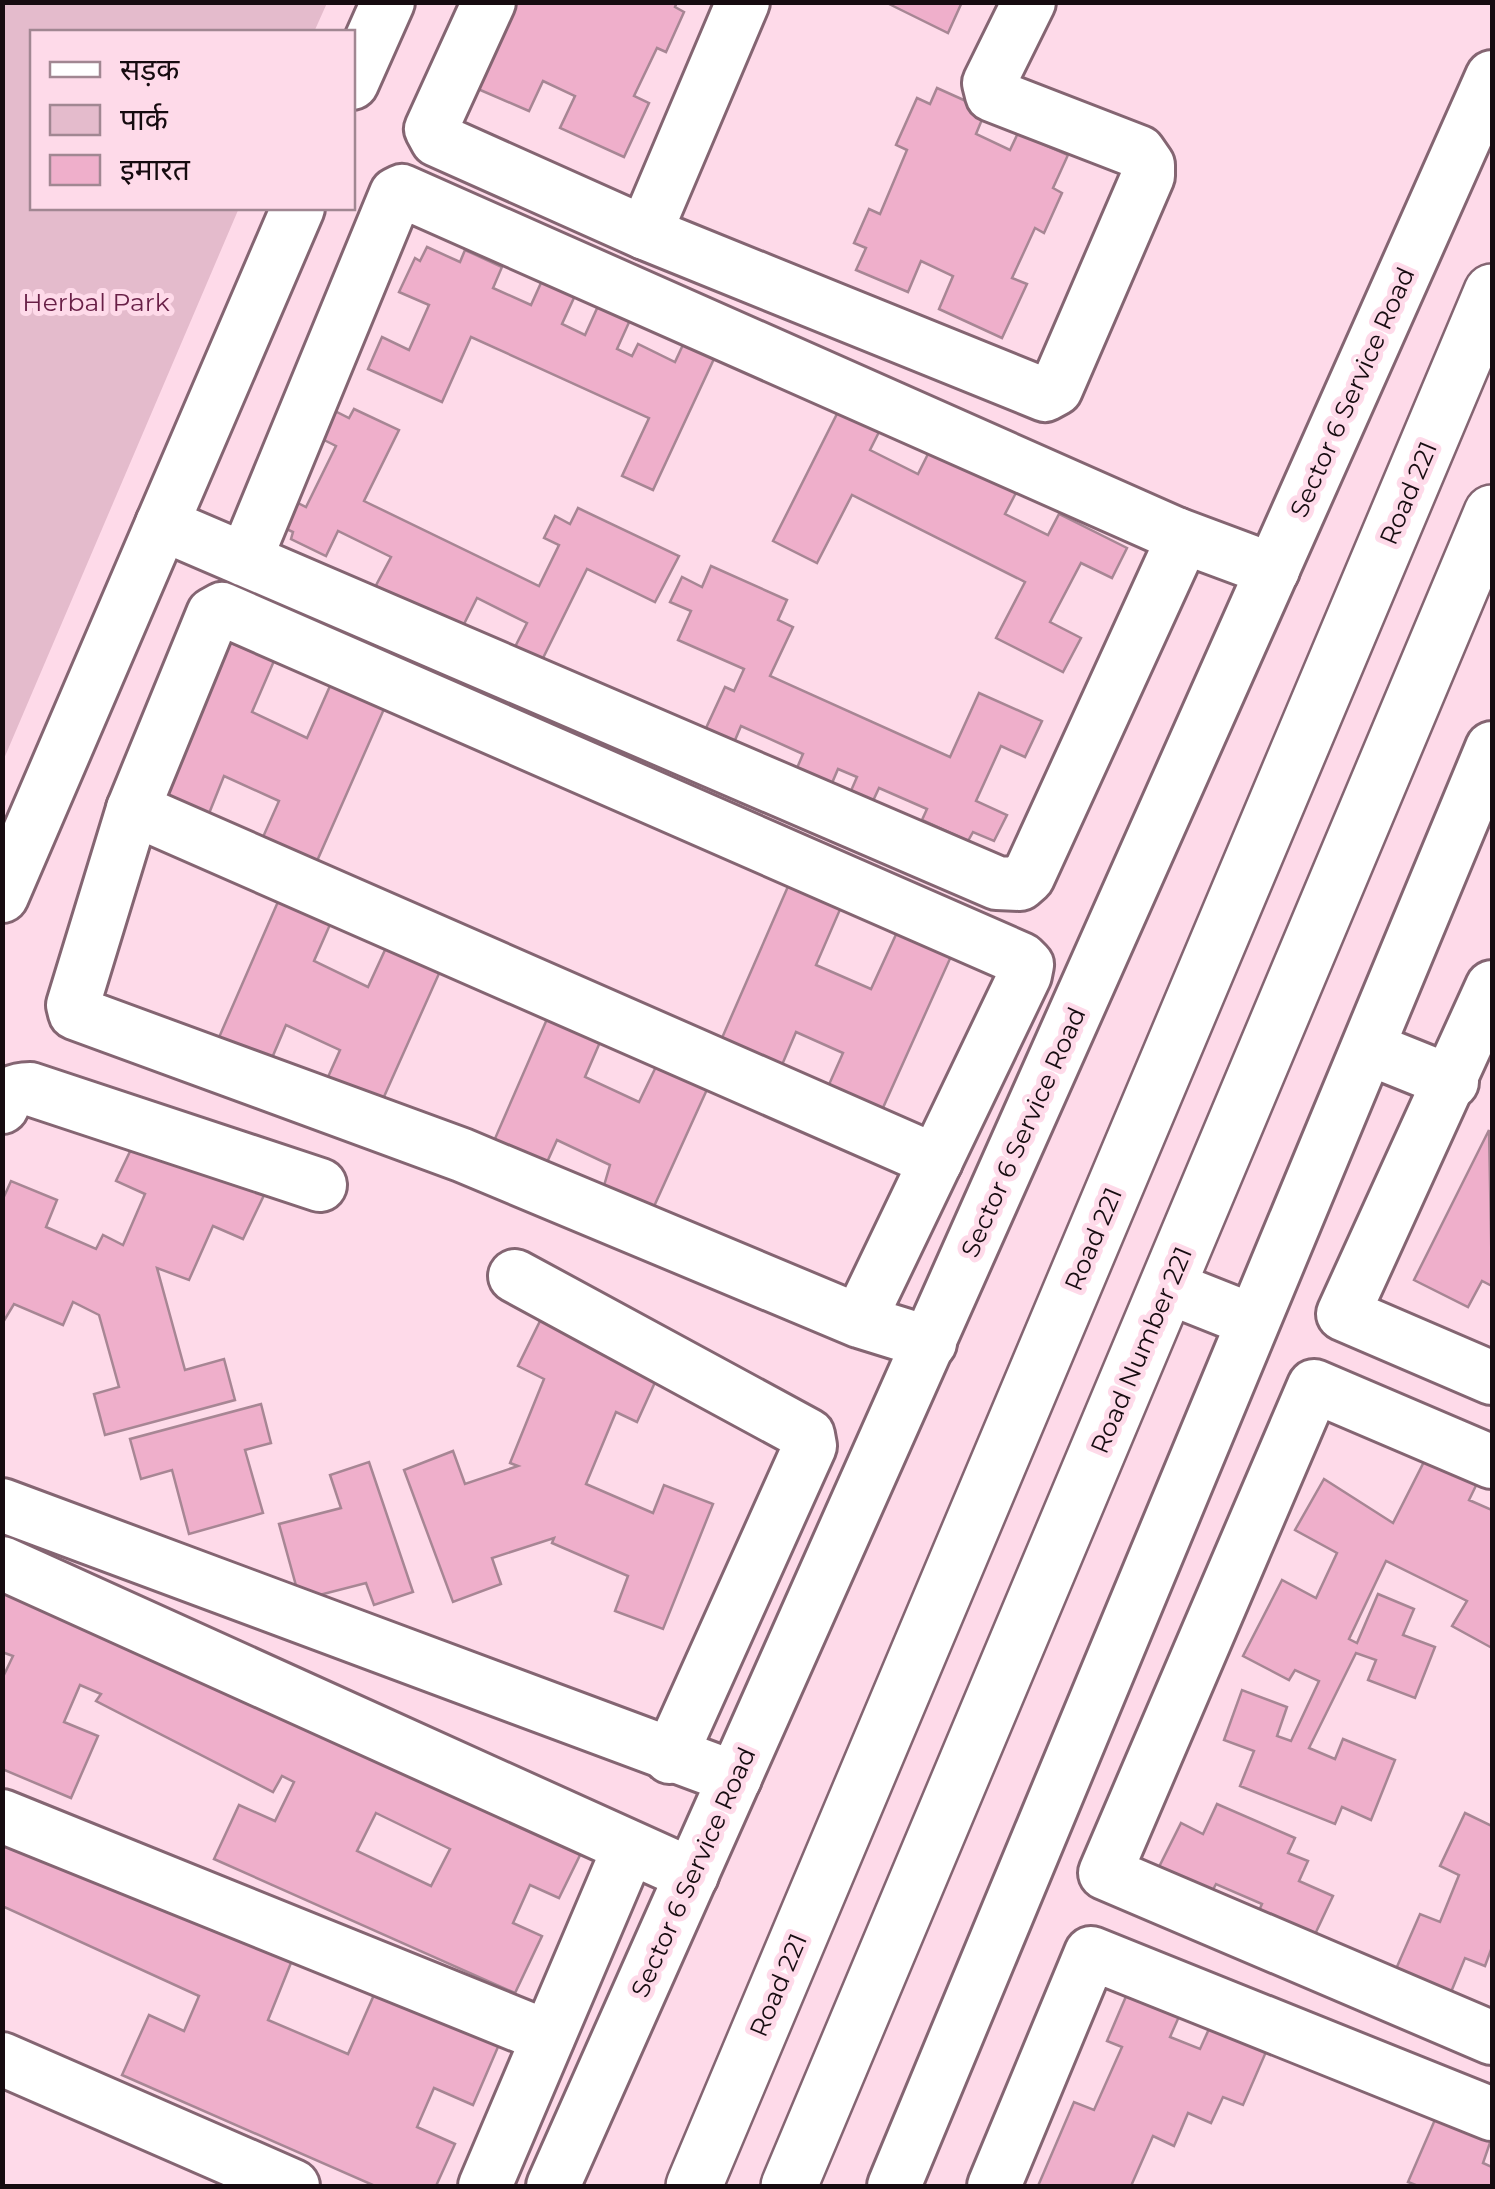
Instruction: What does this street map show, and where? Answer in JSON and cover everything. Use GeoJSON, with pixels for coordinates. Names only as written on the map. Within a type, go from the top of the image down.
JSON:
{"type":"FeatureCollection","features":[{"type":"Feature","properties":{"kind":"main road","name":"Road 221"},"geometry":{"type":"LineString","coordinates":[[694,2186],[1492,292]]}},
{"type":"Feature","properties":{"kind":"main road","name":"Road Number 221"},"geometry":{"type":"LineString","coordinates":[[789,2186],[1492,514]]}},
{"type":"Feature","properties":{"kind":"street"},"geometry":{"type":"LineString","coordinates":[[355,76],[388,2]]}},
{"type":"Feature","properties":{"kind":"street"},"geometry":{"type":"LineString","coordinates":[[490,2],[432,135],[645,233],[1036,395],[1050,395],[1148,176],[1148,165],[1139,152],[992,94],[989,83],[1029,2]]}},
{"type":"Feature","properties":{"kind":"street"},"geometry":{"type":"LineString","coordinates":[[645,233],[743,2]]}},
{"type":"Feature","properties":{"kind":"street","name":"Sector 6 Service Road"},"geometry":{"type":"LineString","coordinates":[[553,2186],[1492,77]]}},
{"type":"Feature","properties":{"kind":"street"},"geometry":{"type":"LineString","coordinates":[[244,560],[396,194],[402,191],[1214,552],[1273,570]]}},
{"type":"Feature","properties":{"kind":"street"},"geometry":{"type":"LineString","coordinates":[[2,896],[297,210]]}},
{"type":"Feature","properties":{"kind":"street"},"geometry":{"type":"LineString","coordinates":[[162,524],[1010,885],[1028,877],[1178,555],[1176,534]]}},
{"type":"Feature","properties":{"kind":"street"},"geometry":{"type":"LineString","coordinates":[[859,1321],[1026,975],[1021,959],[222,609],[213,614],[133,809],[73,1004],[75,1013],[462,1155],[859,1321],[930,1343]]}},
{"type":"Feature","properties":{"kind":"street"},"geometry":{"type":"LineString","coordinates":[[894,2186],[1251,1320],[1490,761]]}},
{"type":"Feature","properties":{"kind":"street"},"geometry":{"type":"LineString","coordinates":[[133,809],[936,1162]]}},
{"type":"Feature","properties":{"kind":"street"},"geometry":{"type":"LineString","coordinates":[[1492,987],[1343,1314],[1492,1378]]}},
{"type":"Feature","properties":{"kind":"street"},"geometry":{"type":"LineString","coordinates":[[1370,1049],[1452,1082]]}},
{"type":"Feature","properties":{"kind":"street"},"geometry":{"type":"LineString","coordinates":[[2,1107],[7,1096],[17,1089],[30,1089],[320,1185]]}},
{"type":"Feature","properties":{"kind":"street"},"geometry":{"type":"LineString","coordinates":[[515,1276],[808,1435],[810,1446],[670,1757]]}},
{"type":"Feature","properties":{"kind":"street"},"geometry":{"type":"LineString","coordinates":[[1168,1287],[1251,1320]]}},
{"type":"Feature","properties":{"kind":"street"},"geometry":{"type":"LineString","coordinates":[[1492,1462],[1314,1386],[1105,1873],[1492,2038]]}},
{"type":"Feature","properties":{"kind":"street"},"geometry":{"type":"LineString","coordinates":[[1200,1444],[1274,1479]]}},
{"type":"Feature","properties":{"kind":"street"},"geometry":{"type":"LineString","coordinates":[[2,1505],[670,1757],[735,1778]]}},
{"type":"Feature","properties":{"kind":"street"},"geometry":{"type":"LineString","coordinates":[[2,1563],[692,1875]]}},
{"type":"Feature","properties":{"kind":"street"},"geometry":{"type":"LineString","coordinates":[[2,1816],[548,2037]]}},
{"type":"Feature","properties":{"kind":"street"},"geometry":{"type":"LineString","coordinates":[[485,2186],[629,1848]]}},
{"type":"Feature","properties":{"kind":"street"},"geometry":{"type":"LineString","coordinates":[[994,2186],[1092,1953],[1492,2114]]}},
{"type":"Feature","properties":{"kind":"street"},"geometry":{"type":"LineString","coordinates":[[2,2058],[293,2186]]}},
{"type":"Feature","properties":{"kind":"green space","name":"Herbal Park"},"geometry":{"type":"Polygon","coordinates":[[[3,2],[327,3],[315,30],[30,30],[30,210],[238,210],[3,761],[3,2]]]}},
{"type":"Feature","properties":{"kind":"building"},"geometry":{"type":"Polygon","coordinates":[[[515,2],[677,2],[675,7],[684,12],[666,52],[657,48],[634,96],[649,103],[624,157],[560,128],[575,96],[543,81],[529,111],[478,89],[515,2]]]}},
{"type":"Feature","properties":{"kind":"building"},"geometry":{"type":"Polygon","coordinates":[[[885,2],[962,2],[948,33],[885,2]]]}},
{"type":"Feature","properties":{"kind":"building"},"geometry":{"type":"Polygon","coordinates":[[[937,88],[986,110],[976,134],[1010,150],[1018,133],[1068,155],[1053,188],[1062,193],[1044,233],[1035,228],[1012,278],[1027,284],[1002,338],[939,309],[953,276],[921,261],[908,292],[856,270],[866,248],[854,243],[869,209],[880,214],[907,150],[896,145],[917,98],[930,104],[937,88]]]}},
{"type":"Feature","properties":{"kind":"building"},"geometry":{"type":"Polygon","coordinates":[[[427,247],[460,262],[465,250],[502,267],[493,288],[531,305],[545,274],[578,289],[562,324],[585,335],[599,304],[631,318],[617,349],[632,356],[638,344],[675,362],[688,334],[719,348],[653,490],[622,476],[649,418],[471,337],[442,402],[368,369],[382,337],[409,350],[429,305],[399,292],[415,258],[420,261],[427,247]]]}},
{"type":"Feature","properties":{"kind":"building"},"geometry":{"type":"Polygon","coordinates":[[[845,398],[886,418],[870,450],[918,474],[934,442],[1020,485],[1005,514],[1048,535],[1059,514],[1127,548],[1112,578],[1081,563],[1050,622],[1081,638],[1063,672],[996,638],[1025,582],[852,495],[817,563],[773,541],[845,398]]]}},
{"type":"Feature","properties":{"kind":"building"},"geometry":{"type":"Polygon","coordinates":[[[321,404],[349,418],[354,409],[399,430],[364,501],[539,586],[559,545],[544,538],[555,516],[570,524],[578,508],[679,556],[655,602],[587,569],[542,660],[515,647],[527,623],[477,598],[459,634],[373,591],[391,557],[338,531],[326,556],[291,539],[293,532],[267,520],[280,494],[306,507],[336,446],[308,432],[321,404]]]}},
{"type":"Feature","properties":{"kind":"building"},"geometry":{"type":"Polygon","coordinates":[[[711,566],[787,600],[778,620],[793,627],[770,676],[950,757],[979,693],[1042,721],[1025,757],[1001,746],[976,801],[1007,815],[994,841],[973,832],[968,841],[922,820],[927,809],[879,788],[872,803],[850,793],[857,777],[838,769],[829,790],[794,775],[803,754],[741,726],[730,752],[701,739],[725,687],[734,691],[744,669],[678,640],[691,611],[670,602],[682,577],[702,587],[711,566]]]}},
{"type":"Feature","properties":{"kind":"building"},"geometry":{"type":"Polygon","coordinates":[[[222,639],[274,661],[252,712],[307,738],[334,677],[388,700],[313,870],[259,846],[279,801],[224,776],[208,816],[155,793],[222,639]]]}},
{"type":"Feature","properties":{"kind":"building"},"geometry":{"type":"Polygon","coordinates":[[[793,875],[845,898],[816,965],[871,989],[899,928],[953,952],[877,1121],[823,1098],[843,1053],[796,1032],[776,1079],[715,1054],[793,875]]]}},
{"type":"Feature","properties":{"kind":"building"},"geometry":{"type":"Polygon","coordinates":[[[284,888],[336,911],[314,961],[368,987],[396,926],[450,949],[374,1119],[320,1095],[340,1050],[286,1025],[269,1065],[217,1042],[284,888]]]}},
{"type":"Feature","properties":{"kind":"building"},"geometry":{"type":"Polygon","coordinates":[[[554,1003],[607,1026],[585,1077],[639,1102],[665,1048],[714,1074],[646,1224],[599,1203],[610,1165],[557,1140],[539,1180],[487,1157],[554,1003]]]}},
{"type":"Feature","properties":{"kind":"building"},"geometry":{"type":"Polygon","coordinates":[[[1489,1130],[1492,1286],[1482,1281],[1468,1307],[1414,1280],[1489,1130]]]}},
{"type":"Feature","properties":{"kind":"building"},"geometry":{"type":"Polygon","coordinates":[[[134,1143],[266,1191],[243,1239],[213,1226],[189,1280],[157,1268],[185,1370],[224,1359],[235,1400],[105,1435],[94,1394],[119,1387],[99,1315],[73,1302],[63,1325],[14,1304],[2,1324],[2,1201],[11,1181],[57,1200],[46,1227],[96,1249],[103,1235],[123,1245],[145,1194],[116,1181],[134,1143]]]}},
{"type":"Feature","properties":{"kind":"building"},"geometry":{"type":"Polygon","coordinates":[[[543,1315],[661,1369],[637,1422],[616,1412],[586,1484],[653,1513],[664,1485],[713,1504],[663,1629],[615,1611],[628,1576],[552,1543],[554,1538],[492,1558],[501,1584],[453,1602],[404,1470],[453,1451],[465,1484],[518,1466],[510,1463],[544,1379],[518,1366],[543,1315]]]}},
{"type":"Feature","properties":{"kind":"building"},"geometry":{"type":"Polygon","coordinates":[[[261,1404],[271,1443],[245,1450],[263,1513],[189,1534],[172,1470],[141,1479],[130,1439],[261,1404]]]}},
{"type":"Feature","properties":{"kind":"building"},"geometry":{"type":"Polygon","coordinates":[[[1432,1446],[1483,1471],[1469,1500],[1492,1510],[1492,1648],[1452,1626],[1467,1601],[1386,1561],[1349,1639],[1357,1643],[1378,1594],[1414,1609],[1403,1635],[1435,1647],[1415,1698],[1368,1680],[1376,1660],[1356,1653],[1309,1748],[1335,1759],[1343,1739],[1395,1760],[1371,1820],[1342,1807],[1335,1824],[1240,1786],[1254,1751],[1224,1740],[1242,1690],[1287,1707],[1277,1736],[1291,1741],[1319,1681],[1295,1670],[1289,1680],[1243,1656],[1282,1580],[1316,1598],[1337,1553],[1295,1530],[1324,1479],[1393,1523],[1432,1446]]]}},
{"type":"Feature","properties":{"kind":"building"},"geometry":{"type":"Polygon","coordinates":[[[369,1462],[413,1592],[374,1605],[366,1583],[300,1600],[279,1524],[341,1508],[330,1475],[369,1462]]]}},
{"type":"Feature","properties":{"kind":"building"},"geometry":{"type":"Polygon","coordinates":[[[2,1579],[582,1851],[559,1898],[530,1885],[513,1923],[542,1936],[515,1993],[214,1859],[239,1805],[275,1821],[294,1782],[282,1776],[273,1792],[96,1701],[101,1694],[80,1685],[64,1722],[98,1736],[71,1798],[2,1769],[2,1679],[13,1656],[2,1652],[2,1579]],[[376,1813],[357,1851],[431,1886],[450,1849],[376,1813]]]}},
{"type":"Feature","properties":{"kind":"building"},"geometry":{"type":"Polygon","coordinates":[[[1217,1804],[1295,1838],[1288,1853],[1308,1861],[1299,1881],[1333,1896],[1308,1949],[1253,1924],[1262,1904],[1216,1884],[1206,1903],[1154,1877],[1181,1823],[1203,1834],[1217,1804]]]}},
{"type":"Feature","properties":{"kind":"building"},"geometry":{"type":"Polygon","coordinates":[[[1465,1813],[1492,1826],[1492,1947],[1485,1966],[1465,1958],[1451,1992],[1396,1969],[1420,1914],[1440,1922],[1459,1875],[1440,1866],[1465,1813]]]}},
{"type":"Feature","properties":{"kind":"building"},"geometry":{"type":"Polygon","coordinates":[[[2,1829],[297,1948],[268,2020],[348,2054],[381,1979],[504,2033],[473,2105],[434,2088],[417,2127],[455,2144],[436,2186],[375,2186],[122,2075],[149,2015],[184,2031],[199,1996],[2,1906],[2,1829]]]}},
{"type":"Feature","properties":{"kind":"building"},"geometry":{"type":"Polygon","coordinates":[[[1133,1980],[1185,2003],[1170,2037],[1200,2049],[1213,2020],[1269,2045],[1243,2105],[1223,2097],[1211,2123],[1188,2113],[1174,2146],[1153,2136],[1131,2186],[1038,2186],[1074,2102],[1094,2110],[1122,2047],[1107,2041],[1133,1980]]]}},
{"type":"Feature","properties":{"kind":"building"},"geometry":{"type":"Polygon","coordinates":[[[1437,2115],[1492,2137],[1483,2163],[1492,2167],[1492,2186],[1418,2186],[1408,2182],[1437,2115]]]}}]}
